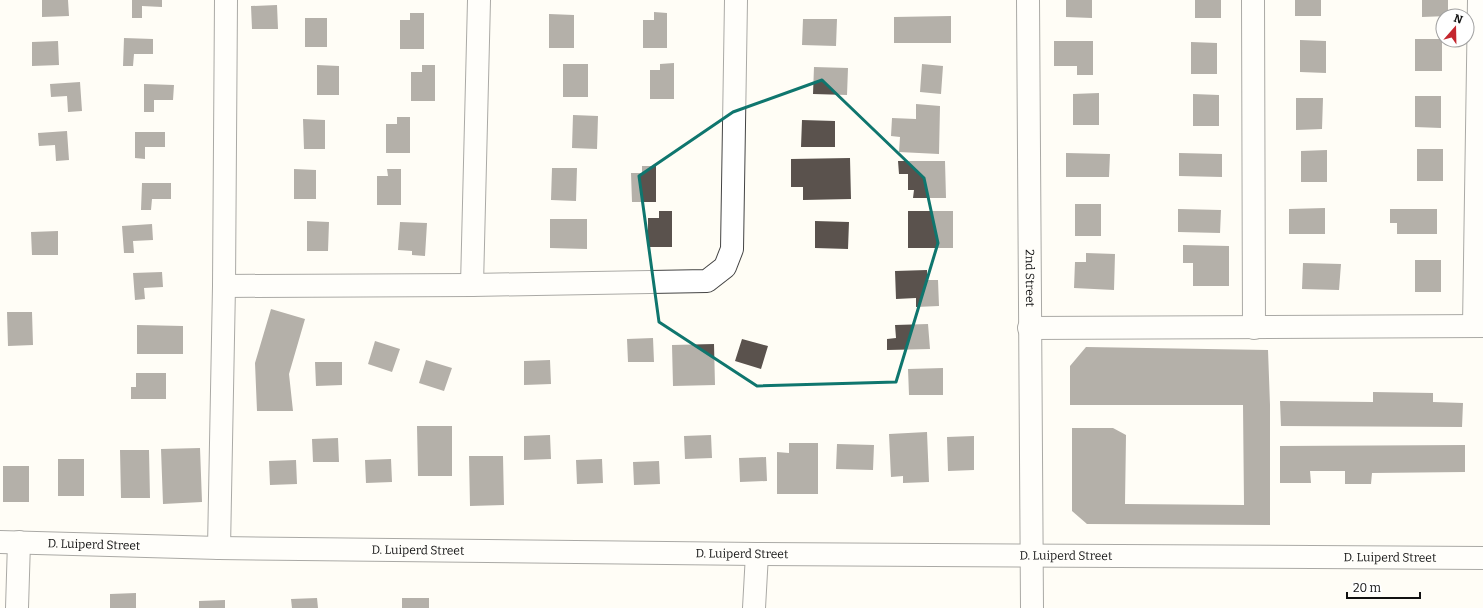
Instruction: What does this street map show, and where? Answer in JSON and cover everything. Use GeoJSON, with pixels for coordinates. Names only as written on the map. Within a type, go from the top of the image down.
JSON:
{"type":"FeatureCollection","features":[{"type":"Feature","properties":{"kind":"street"},"geometry":{"type":"LineString","coordinates":[[219,548],[224,286],[226,0]]}},
{"type":"Feature","properties":{"kind":"street"},"geometry":{"type":"LineString","coordinates":[[472,285],[479,0]]}},
{"type":"Feature","properties":{"kind":"street"},"geometry":{"type":"LineString","coordinates":[[224,286],[472,285],[707,281],[725,267],[732,249],[736,0]]}},
{"type":"Feature","properties":{"kind":"street","name":"2nd Street"},"geometry":{"type":"LineString","coordinates":[[1028,0],[1032,608]]}},
{"type":"Feature","properties":{"kind":"street"},"geometry":{"type":"LineString","coordinates":[[1253,0],[1254,328]]}},
{"type":"Feature","properties":{"kind":"street"},"geometry":{"type":"LineString","coordinates":[[1029,328],[1479,326],[1479,0]]}},
{"type":"Feature","properties":{"kind":"street"},"geometry":{"type":"LineString","coordinates":[[9,542],[17,608]]}},
{"type":"Feature","properties":{"kind":"street","name":"D. Luiperd Street"},"geometry":{"type":"LineString","coordinates":[[9,542],[219,548],[757,554],[1483,558]]}},
{"type":"Feature","properties":{"kind":"street"},"geometry":{"type":"LineString","coordinates":[[754,608],[757,554]]}},
{"type":"Feature","properties":{"kind":"highlighted area"},"geometry":{"type":"Polygon","coordinates":[[[822,80],[924,178],[938,243],[896,382],[757,386],[659,322],[639,176],[733,112],[822,80]]]}},
{"type":"Feature","properties":{"kind":"building"},"geometry":{"type":"Polygon","coordinates":[[[42,0],[68,0],[69,16],[42,17],[42,0]]]}},
{"type":"Feature","properties":{"kind":"building"},"geometry":{"type":"Polygon","coordinates":[[[132,0],[162,0],[162,7],[142,6],[142,18],[132,18],[132,0]]]}},
{"type":"Feature","properties":{"kind":"building"},"geometry":{"type":"Polygon","coordinates":[[[1066,0],[1092,0],[1092,18],[1066,17],[1066,0]]]}},
{"type":"Feature","properties":{"kind":"building"},"geometry":{"type":"Polygon","coordinates":[[[1195,0],[1221,0],[1221,18],[1195,18],[1195,0]]]}},
{"type":"Feature","properties":{"kind":"building"},"geometry":{"type":"Polygon","coordinates":[[[1295,0],[1321,0],[1321,16],[1295,16],[1295,0]]]}},
{"type":"Feature","properties":{"kind":"building"},"geometry":{"type":"Polygon","coordinates":[[[1422,0],[1448,0],[1448,8],[1435,8],[1435,16],[1422,17],[1422,0]]]}},
{"type":"Feature","properties":{"kind":"building"},"geometry":{"type":"Polygon","coordinates":[[[277,5],[278,29],[252,29],[251,6],[277,5]]]}},
{"type":"Feature","properties":{"kind":"building"},"geometry":{"type":"Polygon","coordinates":[[[654,12],[667,13],[667,48],[643,48],[643,20],[654,20],[654,12]]]}},
{"type":"Feature","properties":{"kind":"building"},"geometry":{"type":"Polygon","coordinates":[[[410,13],[424,13],[424,49],[400,49],[400,20],[410,20],[410,13]]]}},
{"type":"Feature","properties":{"kind":"building"},"geometry":{"type":"Polygon","coordinates":[[[549,14],[574,15],[574,48],[549,48],[549,14]]]}},
{"type":"Feature","properties":{"kind":"building"},"geometry":{"type":"Polygon","coordinates":[[[951,16],[951,43],[894,43],[894,17],[951,16]]]}},
{"type":"Feature","properties":{"kind":"building"},"geometry":{"type":"Polygon","coordinates":[[[305,18],[327,18],[327,47],[305,47],[305,18]]]}},
{"type":"Feature","properties":{"kind":"building"},"geometry":{"type":"Polygon","coordinates":[[[803,19],[837,19],[836,46],[802,45],[803,19]]]}},
{"type":"Feature","properties":{"kind":"building"},"geometry":{"type":"Polygon","coordinates":[[[124,38],[153,39],[153,54],[134,54],[133,66],[123,66],[124,38]]]}},
{"type":"Feature","properties":{"kind":"building"},"geometry":{"type":"Polygon","coordinates":[[[1415,39],[1435,39],[1435,48],[1442,48],[1442,71],[1415,71],[1415,39]]]}},
{"type":"Feature","properties":{"kind":"building"},"geometry":{"type":"Polygon","coordinates":[[[1300,40],[1326,41],[1326,73],[1300,72],[1300,40]]]}},
{"type":"Feature","properties":{"kind":"building"},"geometry":{"type":"Polygon","coordinates":[[[58,41],[59,65],[32,66],[32,42],[58,41]]]}},
{"type":"Feature","properties":{"kind":"building"},"geometry":{"type":"Polygon","coordinates":[[[1054,41],[1093,41],[1093,75],[1077,75],[1077,66],[1054,66],[1054,41]]]}},
{"type":"Feature","properties":{"kind":"building"},"geometry":{"type":"Polygon","coordinates":[[[1191,42],[1217,43],[1217,74],[1191,74],[1191,42]]]}},
{"type":"Feature","properties":{"kind":"building"},"geometry":{"type":"Polygon","coordinates":[[[674,63],[674,99],[650,99],[650,70],[660,70],[660,64],[674,63]]]}},
{"type":"Feature","properties":{"kind":"building"},"geometry":{"type":"Polygon","coordinates":[[[563,64],[588,64],[588,97],[563,97],[563,64]]]}},
{"type":"Feature","properties":{"kind":"building"},"geometry":{"type":"Polygon","coordinates":[[[922,64],[943,66],[941,94],[920,92],[922,64]]]}},
{"type":"Feature","properties":{"kind":"building"},"geometry":{"type":"Polygon","coordinates":[[[317,65],[339,66],[339,95],[317,95],[317,65]]]}},
{"type":"Feature","properties":{"kind":"building"},"geometry":{"type":"Polygon","coordinates":[[[422,65],[435,65],[435,101],[411,101],[411,72],[422,72],[422,65]]]}},
{"type":"Feature","properties":{"kind":"building"},"geometry":{"type":"Polygon","coordinates":[[[814,67],[848,68],[847,95],[813,94],[814,67]]]}},
{"type":"Feature","properties":{"kind":"building"},"geometry":{"type":"Polygon","coordinates":[[[80,82],[82,111],[68,112],[67,96],[51,97],[50,84],[80,82]]]}},
{"type":"Feature","properties":{"kind":"building"},"geometry":{"type":"Polygon","coordinates":[[[144,84],[174,85],[173,100],[154,100],[154,112],[144,112],[144,84]]]}},
{"type":"Feature","properties":{"kind":"building"},"geometry":{"type":"Polygon","coordinates":[[[1099,93],[1099,125],[1073,125],[1073,94],[1099,93]]]}},
{"type":"Feature","properties":{"kind":"building"},"geometry":{"type":"Polygon","coordinates":[[[1193,94],[1219,95],[1219,126],[1193,126],[1193,94]]]}},
{"type":"Feature","properties":{"kind":"building"},"geometry":{"type":"Polygon","coordinates":[[[1415,96],[1441,96],[1441,128],[1415,127],[1415,96]]]}},
{"type":"Feature","properties":{"kind":"building"},"geometry":{"type":"Polygon","coordinates":[[[1296,98],[1323,98],[1322,129],[1296,130],[1296,98]]]}},
{"type":"Feature","properties":{"kind":"building"},"geometry":{"type":"Polygon","coordinates":[[[916,104],[940,106],[939,154],[899,152],[900,137],[891,136],[892,118],[916,119],[916,104]]]}},
{"type":"Feature","properties":{"kind":"building"},"geometry":{"type":"Polygon","coordinates":[[[573,115],[598,116],[597,149],[572,148],[573,115]]]}},
{"type":"Feature","properties":{"kind":"building"},"geometry":{"type":"Polygon","coordinates":[[[397,117],[410,117],[410,153],[386,153],[386,124],[397,124],[397,117]]]}},
{"type":"Feature","properties":{"kind":"building"},"geometry":{"type":"Polygon","coordinates":[[[303,119],[325,120],[325,149],[304,149],[303,119]]]}},
{"type":"Feature","properties":{"kind":"building"},"geometry":{"type":"Polygon","coordinates":[[[802,120],[835,121],[835,147],[801,147],[802,120]]]}},
{"type":"Feature","properties":{"kind":"building"},"geometry":{"type":"Polygon","coordinates":[[[67,131],[69,160],[56,161],[55,145],[39,146],[38,133],[67,131]]]}},
{"type":"Feature","properties":{"kind":"building"},"geometry":{"type":"Polygon","coordinates":[[[135,132],[165,132],[165,147],[145,147],[145,159],[135,158],[135,132]]]}},
{"type":"Feature","properties":{"kind":"building"},"geometry":{"type":"Polygon","coordinates":[[[1417,149],[1443,149],[1443,181],[1417,181],[1417,149]]]}},
{"type":"Feature","properties":{"kind":"building"},"geometry":{"type":"Polygon","coordinates":[[[1327,150],[1327,182],[1301,182],[1301,151],[1327,150]]]}},
{"type":"Feature","properties":{"kind":"building"},"geometry":{"type":"Polygon","coordinates":[[[1066,153],[1110,154],[1109,177],[1066,177],[1066,153]]]}},
{"type":"Feature","properties":{"kind":"building"},"geometry":{"type":"Polygon","coordinates":[[[1179,153],[1222,154],[1222,177],[1179,176],[1179,153]]]}},
{"type":"Feature","properties":{"kind":"building"},"geometry":{"type":"Polygon","coordinates":[[[850,158],[851,199],[803,200],[803,187],[791,187],[791,159],[850,158]]]}},
{"type":"Feature","properties":{"kind":"building"},"geometry":{"type":"Polygon","coordinates":[[[898,161],[945,161],[946,198],[913,198],[914,190],[908,190],[908,174],[899,174],[898,161]]]}},
{"type":"Feature","properties":{"kind":"building"},"geometry":{"type":"Polygon","coordinates":[[[642,166],[656,166],[656,202],[632,202],[631,173],[642,173],[642,166]]]}},
{"type":"Feature","properties":{"kind":"building"},"geometry":{"type":"Polygon","coordinates":[[[552,168],[577,168],[576,201],[551,200],[552,168]]]}},
{"type":"Feature","properties":{"kind":"building"},"geometry":{"type":"Polygon","coordinates":[[[294,169],[316,170],[316,199],[294,199],[294,169]]]}},
{"type":"Feature","properties":{"kind":"building"},"geometry":{"type":"Polygon","coordinates":[[[387,169],[401,169],[401,205],[377,205],[377,176],[388,176],[387,169]]]}},
{"type":"Feature","properties":{"kind":"building"},"geometry":{"type":"Polygon","coordinates":[[[142,183],[171,183],[171,199],[152,199],[151,210],[141,210],[142,183]]]}},
{"type":"Feature","properties":{"kind":"building"},"geometry":{"type":"Polygon","coordinates":[[[1075,204],[1101,204],[1101,236],[1075,236],[1075,204]]]}},
{"type":"Feature","properties":{"kind":"building"},"geometry":{"type":"Polygon","coordinates":[[[1325,208],[1325,234],[1289,234],[1289,209],[1325,208]]]}},
{"type":"Feature","properties":{"kind":"building"},"geometry":{"type":"Polygon","coordinates":[[[1178,209],[1221,210],[1220,233],[1178,232],[1178,209]]]}},
{"type":"Feature","properties":{"kind":"building"},"geometry":{"type":"Polygon","coordinates":[[[1390,209],[1437,209],[1437,234],[1397,234],[1397,223],[1390,223],[1390,209]]]}},
{"type":"Feature","properties":{"kind":"building"},"geometry":{"type":"Polygon","coordinates":[[[659,211],[672,211],[672,247],[648,247],[648,218],[659,218],[659,211]]]}},
{"type":"Feature","properties":{"kind":"building"},"geometry":{"type":"Polygon","coordinates":[[[908,211],[953,211],[953,248],[908,248],[908,211]]]}},
{"type":"Feature","properties":{"kind":"building"},"geometry":{"type":"Polygon","coordinates":[[[550,219],[587,219],[587,249],[550,248],[550,219]]]}},
{"type":"Feature","properties":{"kind":"building"},"geometry":{"type":"Polygon","coordinates":[[[307,221],[329,222],[328,251],[307,251],[307,221]]]}},
{"type":"Feature","properties":{"kind":"building"},"geometry":{"type":"Polygon","coordinates":[[[815,221],[849,222],[848,249],[815,248],[815,221]]]}},
{"type":"Feature","properties":{"kind":"building"},"geometry":{"type":"Polygon","coordinates":[[[400,222],[427,223],[425,256],[412,255],[412,251],[398,250],[400,222]]]}},
{"type":"Feature","properties":{"kind":"building"},"geometry":{"type":"Polygon","coordinates":[[[152,224],[153,240],[133,241],[134,253],[124,253],[122,226],[152,224]]]}},
{"type":"Feature","properties":{"kind":"building"},"geometry":{"type":"Polygon","coordinates":[[[58,231],[58,255],[32,255],[31,232],[58,231]]]}},
{"type":"Feature","properties":{"kind":"building"},"geometry":{"type":"Polygon","coordinates":[[[1183,245],[1229,246],[1229,286],[1193,286],[1193,263],[1183,263],[1183,245]]]}},
{"type":"Feature","properties":{"kind":"building"},"geometry":{"type":"Polygon","coordinates":[[[1086,253],[1115,254],[1114,290],[1074,288],[1075,262],[1086,262],[1086,253]]]}},
{"type":"Feature","properties":{"kind":"building"},"geometry":{"type":"Polygon","coordinates":[[[1415,260],[1441,260],[1441,292],[1415,292],[1415,260]]]}},
{"type":"Feature","properties":{"kind":"building"},"geometry":{"type":"Polygon","coordinates":[[[1303,263],[1341,264],[1339,290],[1302,289],[1303,263]]]}},
{"type":"Feature","properties":{"kind":"building"},"geometry":{"type":"Polygon","coordinates":[[[927,270],[927,280],[938,280],[939,306],[916,307],[916,298],[896,299],[895,271],[927,270]]]}},
{"type":"Feature","properties":{"kind":"building"},"geometry":{"type":"Polygon","coordinates":[[[162,272],[163,287],[144,288],[145,299],[135,300],[133,273],[162,272]]]}},
{"type":"Feature","properties":{"kind":"building"},"geometry":{"type":"Polygon","coordinates":[[[271,309],[305,319],[289,374],[293,411],[257,411],[255,363],[271,309]]]}},
{"type":"Feature","properties":{"kind":"building"},"geometry":{"type":"Polygon","coordinates":[[[7,312],[32,312],[33,345],[8,346],[7,312]]]}},
{"type":"Feature","properties":{"kind":"building"},"geometry":{"type":"Polygon","coordinates":[[[928,324],[930,349],[887,350],[887,339],[896,338],[895,325],[928,324]]]}},
{"type":"Feature","properties":{"kind":"building"},"geometry":{"type":"Polygon","coordinates":[[[137,325],[183,326],[183,354],[137,354],[137,325]]]}},
{"type":"Feature","properties":{"kind":"building"},"geometry":{"type":"Polygon","coordinates":[[[653,338],[654,362],[628,362],[627,339],[653,338]]]}},
{"type":"Feature","properties":{"kind":"building"},"geometry":{"type":"Polygon","coordinates":[[[742,339],[768,346],[761,369],[735,361],[742,339]]]}},
{"type":"Feature","properties":{"kind":"building"},"geometry":{"type":"Polygon","coordinates":[[[375,341],[400,349],[392,372],[368,364],[375,341]]]}},
{"type":"Feature","properties":{"kind":"building"},"geometry":{"type":"Polygon","coordinates":[[[714,344],[715,385],[673,386],[672,345],[714,344]]]}},
{"type":"Feature","properties":{"kind":"building"},"geometry":{"type":"Polygon","coordinates":[[[1086,347],[1268,350],[1270,405],[1270,525],[1087,524],[1072,511],[1072,428],[1113,428],[1126,435],[1125,504],[1244,505],[1243,405],[1070,405],[1070,366],[1086,347]]]}},
{"type":"Feature","properties":{"kind":"building"},"geometry":{"type":"Polygon","coordinates":[[[426,360],[452,368],[444,391],[419,383],[426,360]]]}},
{"type":"Feature","properties":{"kind":"building"},"geometry":{"type":"Polygon","coordinates":[[[550,360],[551,384],[524,385],[524,361],[550,360]]]}},
{"type":"Feature","properties":{"kind":"building"},"geometry":{"type":"Polygon","coordinates":[[[315,362],[342,362],[342,385],[316,386],[315,362]]]}},
{"type":"Feature","properties":{"kind":"building"},"geometry":{"type":"Polygon","coordinates":[[[943,368],[943,395],[909,395],[908,369],[943,368]]]}},
{"type":"Feature","properties":{"kind":"building"},"geometry":{"type":"Polygon","coordinates":[[[136,373],[166,373],[166,399],[131,399],[131,387],[136,387],[136,373]]]}},
{"type":"Feature","properties":{"kind":"building"},"geometry":{"type":"Polygon","coordinates":[[[1373,392],[1433,393],[1433,402],[1463,403],[1462,427],[1281,426],[1280,401],[1373,402],[1373,392]]]}},
{"type":"Feature","properties":{"kind":"building"},"geometry":{"type":"Polygon","coordinates":[[[417,426],[452,426],[452,476],[418,476],[417,426]]]}},
{"type":"Feature","properties":{"kind":"building"},"geometry":{"type":"Polygon","coordinates":[[[927,432],[929,482],[903,483],[903,476],[891,477],[889,434],[927,432]]]}},
{"type":"Feature","properties":{"kind":"building"},"geometry":{"type":"Polygon","coordinates":[[[550,435],[551,459],[524,460],[524,436],[550,435]]]}},
{"type":"Feature","properties":{"kind":"building"},"geometry":{"type":"Polygon","coordinates":[[[711,435],[712,458],[685,459],[684,436],[711,435]]]}},
{"type":"Feature","properties":{"kind":"building"},"geometry":{"type":"Polygon","coordinates":[[[974,436],[974,470],[948,471],[947,437],[974,436]]]}},
{"type":"Feature","properties":{"kind":"building"},"geometry":{"type":"Polygon","coordinates":[[[338,438],[339,462],[313,462],[312,439],[338,438]]]}},
{"type":"Feature","properties":{"kind":"building"},"geometry":{"type":"Polygon","coordinates":[[[789,443],[818,443],[818,494],[777,494],[777,452],[789,453],[789,443]]]}},
{"type":"Feature","properties":{"kind":"building"},"geometry":{"type":"Polygon","coordinates":[[[837,444],[874,445],[873,470],[836,469],[837,444]]]}},
{"type":"Feature","properties":{"kind":"building"},"geometry":{"type":"Polygon","coordinates":[[[1465,445],[1465,472],[1372,473],[1371,484],[1345,484],[1345,471],[1310,471],[1311,483],[1280,483],[1280,446],[1465,445]]]}},
{"type":"Feature","properties":{"kind":"building"},"geometry":{"type":"Polygon","coordinates":[[[200,448],[202,502],[163,504],[161,449],[200,448]]]}},
{"type":"Feature","properties":{"kind":"building"},"geometry":{"type":"Polygon","coordinates":[[[120,450],[149,450],[150,498],[121,498],[120,450]]]}},
{"type":"Feature","properties":{"kind":"building"},"geometry":{"type":"Polygon","coordinates":[[[469,456],[503,456],[504,505],[470,506],[469,456]]]}},
{"type":"Feature","properties":{"kind":"building"},"geometry":{"type":"Polygon","coordinates":[[[766,457],[767,481],[740,482],[739,458],[766,457]]]}},
{"type":"Feature","properties":{"kind":"building"},"geometry":{"type":"Polygon","coordinates":[[[58,459],[84,459],[84,496],[58,496],[58,459]]]}},
{"type":"Feature","properties":{"kind":"building"},"geometry":{"type":"Polygon","coordinates":[[[391,459],[392,482],[366,483],[365,460],[391,459]]]}},
{"type":"Feature","properties":{"kind":"building"},"geometry":{"type":"Polygon","coordinates":[[[602,459],[603,483],[577,484],[576,460],[602,459]]]}},
{"type":"Feature","properties":{"kind":"building"},"geometry":{"type":"Polygon","coordinates":[[[296,460],[297,484],[270,485],[269,461],[296,460]]]}},
{"type":"Feature","properties":{"kind":"building"},"geometry":{"type":"Polygon","coordinates":[[[659,461],[660,484],[634,485],[633,462],[659,461]]]}},
{"type":"Feature","properties":{"kind":"building"},"geometry":{"type":"Polygon","coordinates":[[[3,466],[29,466],[29,502],[3,502],[3,466]]]}},
{"type":"Feature","properties":{"kind":"building"},"geometry":{"type":"Polygon","coordinates":[[[136,593],[136,608],[110,608],[110,594],[136,593]]]}},
{"type":"Feature","properties":{"kind":"building"},"geometry":{"type":"Polygon","coordinates":[[[317,598],[318,608],[292,608],[291,599],[317,598]]]}},
{"type":"Feature","properties":{"kind":"building"},"geometry":{"type":"Polygon","coordinates":[[[402,598],[429,598],[429,608],[402,608],[402,598]]]}},
{"type":"Feature","properties":{"kind":"building"},"geometry":{"type":"Polygon","coordinates":[[[225,600],[225,608],[199,608],[199,601],[225,600]]]}}]}
